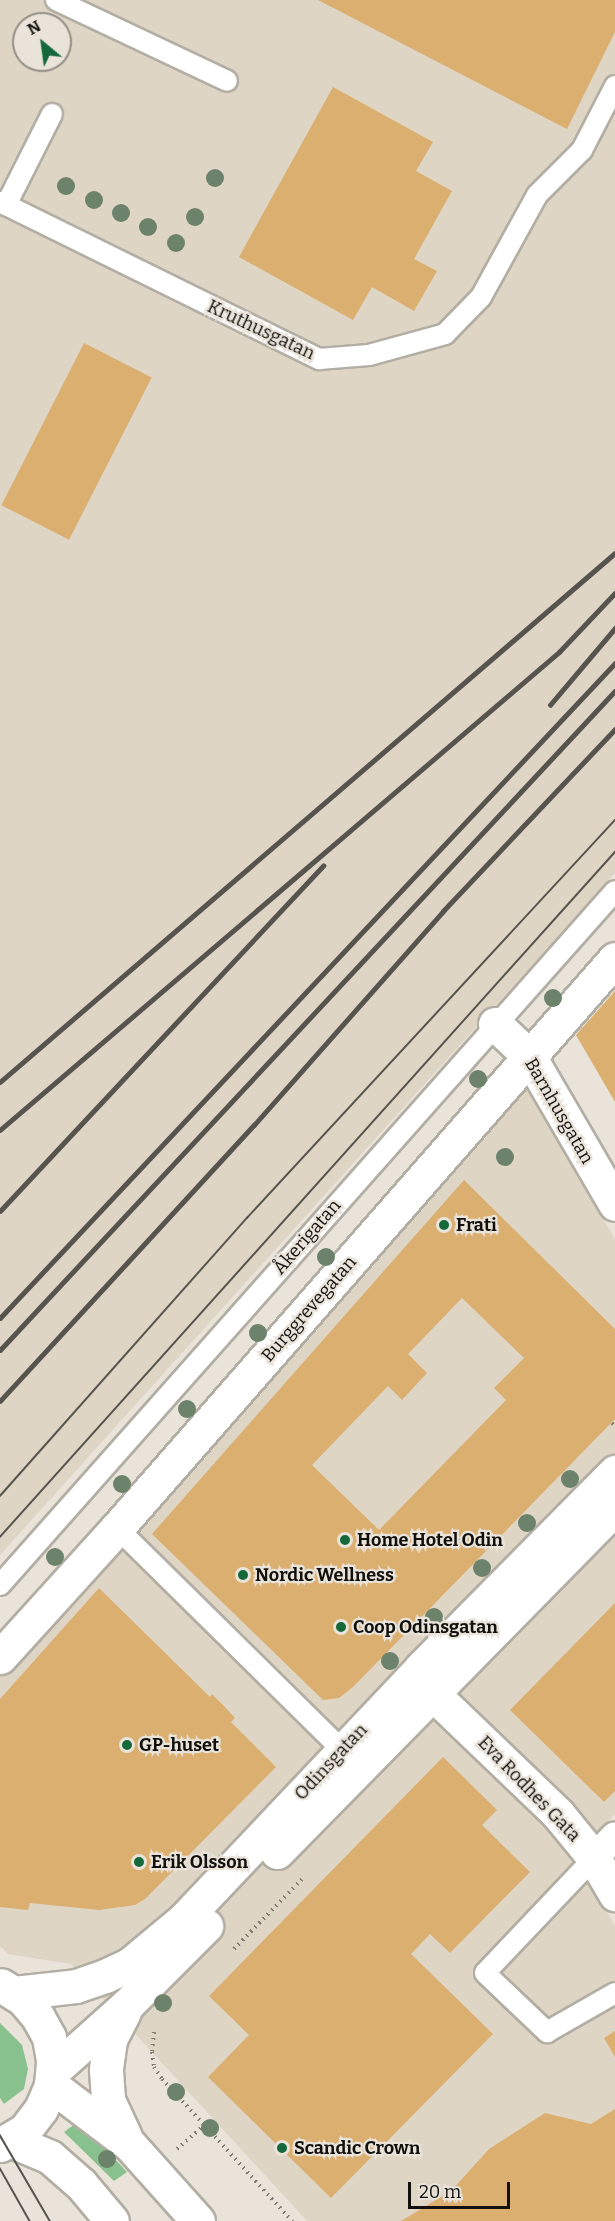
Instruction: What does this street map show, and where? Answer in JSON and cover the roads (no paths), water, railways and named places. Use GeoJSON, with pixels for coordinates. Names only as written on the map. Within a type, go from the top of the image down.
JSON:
{"type":"FeatureCollection","features":[{"type":"Feature","properties":{"kind":"main road","name":"Burggrevegatan"},"geometry":{"type":"LineString","coordinates":[[0,1657],[117,1528],[615,959]]}},
{"type":"Feature","properties":{"kind":"main road","name":"Barnhusgatan"},"geometry":{"type":"LineString","coordinates":[[495,1024],[529,1056],[615,1204]]}},
{"type":"Feature","properties":{"kind":"main road","name":"Odinsgatan"},"geometry":{"type":"LineString","coordinates":[[4,1986],[76,1986],[129,1965],[183,1920],[342,1750],[615,1472]]}},
{"type":"Feature","properties":{"kind":"main road","name":"Odinsgatan"},"geometry":{"type":"LineString","coordinates":[[52,2078],[127,2005],[615,1508]]}},
{"type":"Feature","properties":{"kind":"main road","name":"Eva Rodhes Gata"},"geometry":{"type":"LineString","coordinates":[[432,1693],[558,1814],[604,1847],[615,1894]]}},
{"type":"Feature","properties":{"kind":"main road"},"geometry":{"type":"LineString","coordinates":[[4,1986],[44,2026],[52,2078],[36,2116],[5,2142]]}},
{"type":"Feature","properties":{"kind":"main road"},"geometry":{"type":"LineString","coordinates":[[127,2005],[110,2040],[106,2070],[108,2100],[130,2145]]}},
{"type":"Feature","properties":{"kind":"main road"},"geometry":{"type":"LineString","coordinates":[[52,2078],[130,2145],[198,2221]]}},
{"type":"Feature","properties":{"kind":"main road"},"geometry":{"type":"LineString","coordinates":[[5,2142],[50,2157],[81,2184],[112,2221]]}},
{"type":"Feature","properties":{"kind":"lane"},"geometry":{"type":"LineString","coordinates":[[56,0],[227,81]]}},
{"type":"Feature","properties":{"kind":"lane","name":"Kruthusgatan"},"geometry":{"type":"LineString","coordinates":[[3,203],[319,359],[369,355],[445,334],[481,297],[537,195],[582,150],[615,86]]}},
{"type":"Feature","properties":{"kind":"lane"},"geometry":{"type":"LineString","coordinates":[[3,203],[52,114]]}},
{"type":"Feature","properties":{"kind":"lane","name":"Åkerigatan"},"geometry":{"type":"LineString","coordinates":[[0,1585],[615,891]]}},
{"type":"Feature","properties":{"kind":"lane"},"geometry":{"type":"LineString","coordinates":[[117,1528],[342,1750]]}},
{"type":"Feature","properties":{"kind":"lane"},"geometry":{"type":"LineString","coordinates":[[604,1847],[485,1973],[547,2032],[615,1993]]}},
{"type":"Feature","properties":{"kind":"tram line"},"geometry":{"type":"LineString","coordinates":[[0,1496],[247,1218],[615,820]]}},
{"type":"Feature","properties":{"kind":"tram line"},"geometry":{"type":"LineString","coordinates":[[0,1537],[615,852]]}},
{"type":"Feature","properties":{"kind":"tram line"},"geometry":{"type":"LineString","coordinates":[[0,2135],[50,2221]]}},
{"type":"Feature","properties":{"kind":"tram line"},"geometry":{"type":"LineString","coordinates":[[0,2168],[30,2221]]}},
{"type":"Feature","properties":{"kind":"railway"},"geometry":{"type":"LineString","coordinates":[[0,1082],[615,553]]}},
{"type":"Feature","properties":{"kind":"railway"},"geometry":{"type":"LineString","coordinates":[[0,1130],[559,652],[615,593]]}},
{"type":"Feature","properties":{"kind":"railway"},"geometry":{"type":"LineString","coordinates":[[550,705],[615,628]]}},
{"type":"Feature","properties":{"kind":"railway"},"geometry":{"type":"LineString","coordinates":[[0,1318],[615,663]]}},
{"type":"Feature","properties":{"kind":"railway"},"geometry":{"type":"LineString","coordinates":[[0,1350],[615,691]]}},
{"type":"Feature","properties":{"kind":"railway"},"geometry":{"type":"LineString","coordinates":[[0,1401],[254,1125],[443,911],[615,729]]}},
{"type":"Feature","properties":{"kind":"railway"},"geometry":{"type":"LineString","coordinates":[[0,1211],[323,866]]}},
{"type":"Feature","properties":{"kind":"place","name":"Frati"},"geometry":{"type":"Point","coordinates":[444,1225]}},
{"type":"Feature","properties":{"kind":"place","name":"Home Hotel Odin"},"geometry":{"type":"Point","coordinates":[345,1540]}},
{"type":"Feature","properties":{"kind":"place","name":"Nordic Wellness"},"geometry":{"type":"Point","coordinates":[243,1575]}},
{"type":"Feature","properties":{"kind":"place","name":"Coop Odinsgatan"},"geometry":{"type":"Point","coordinates":[341,1627]}},
{"type":"Feature","properties":{"kind":"place","name":"GP-huset"},"geometry":{"type":"Point","coordinates":[127,1745]}},
{"type":"Feature","properties":{"kind":"place","name":"Erik Olsson"},"geometry":{"type":"Point","coordinates":[139,1862]}},
{"type":"Feature","properties":{"kind":"place","name":"Scandic Crown"},"geometry":{"type":"Point","coordinates":[282,2148]}}]}
